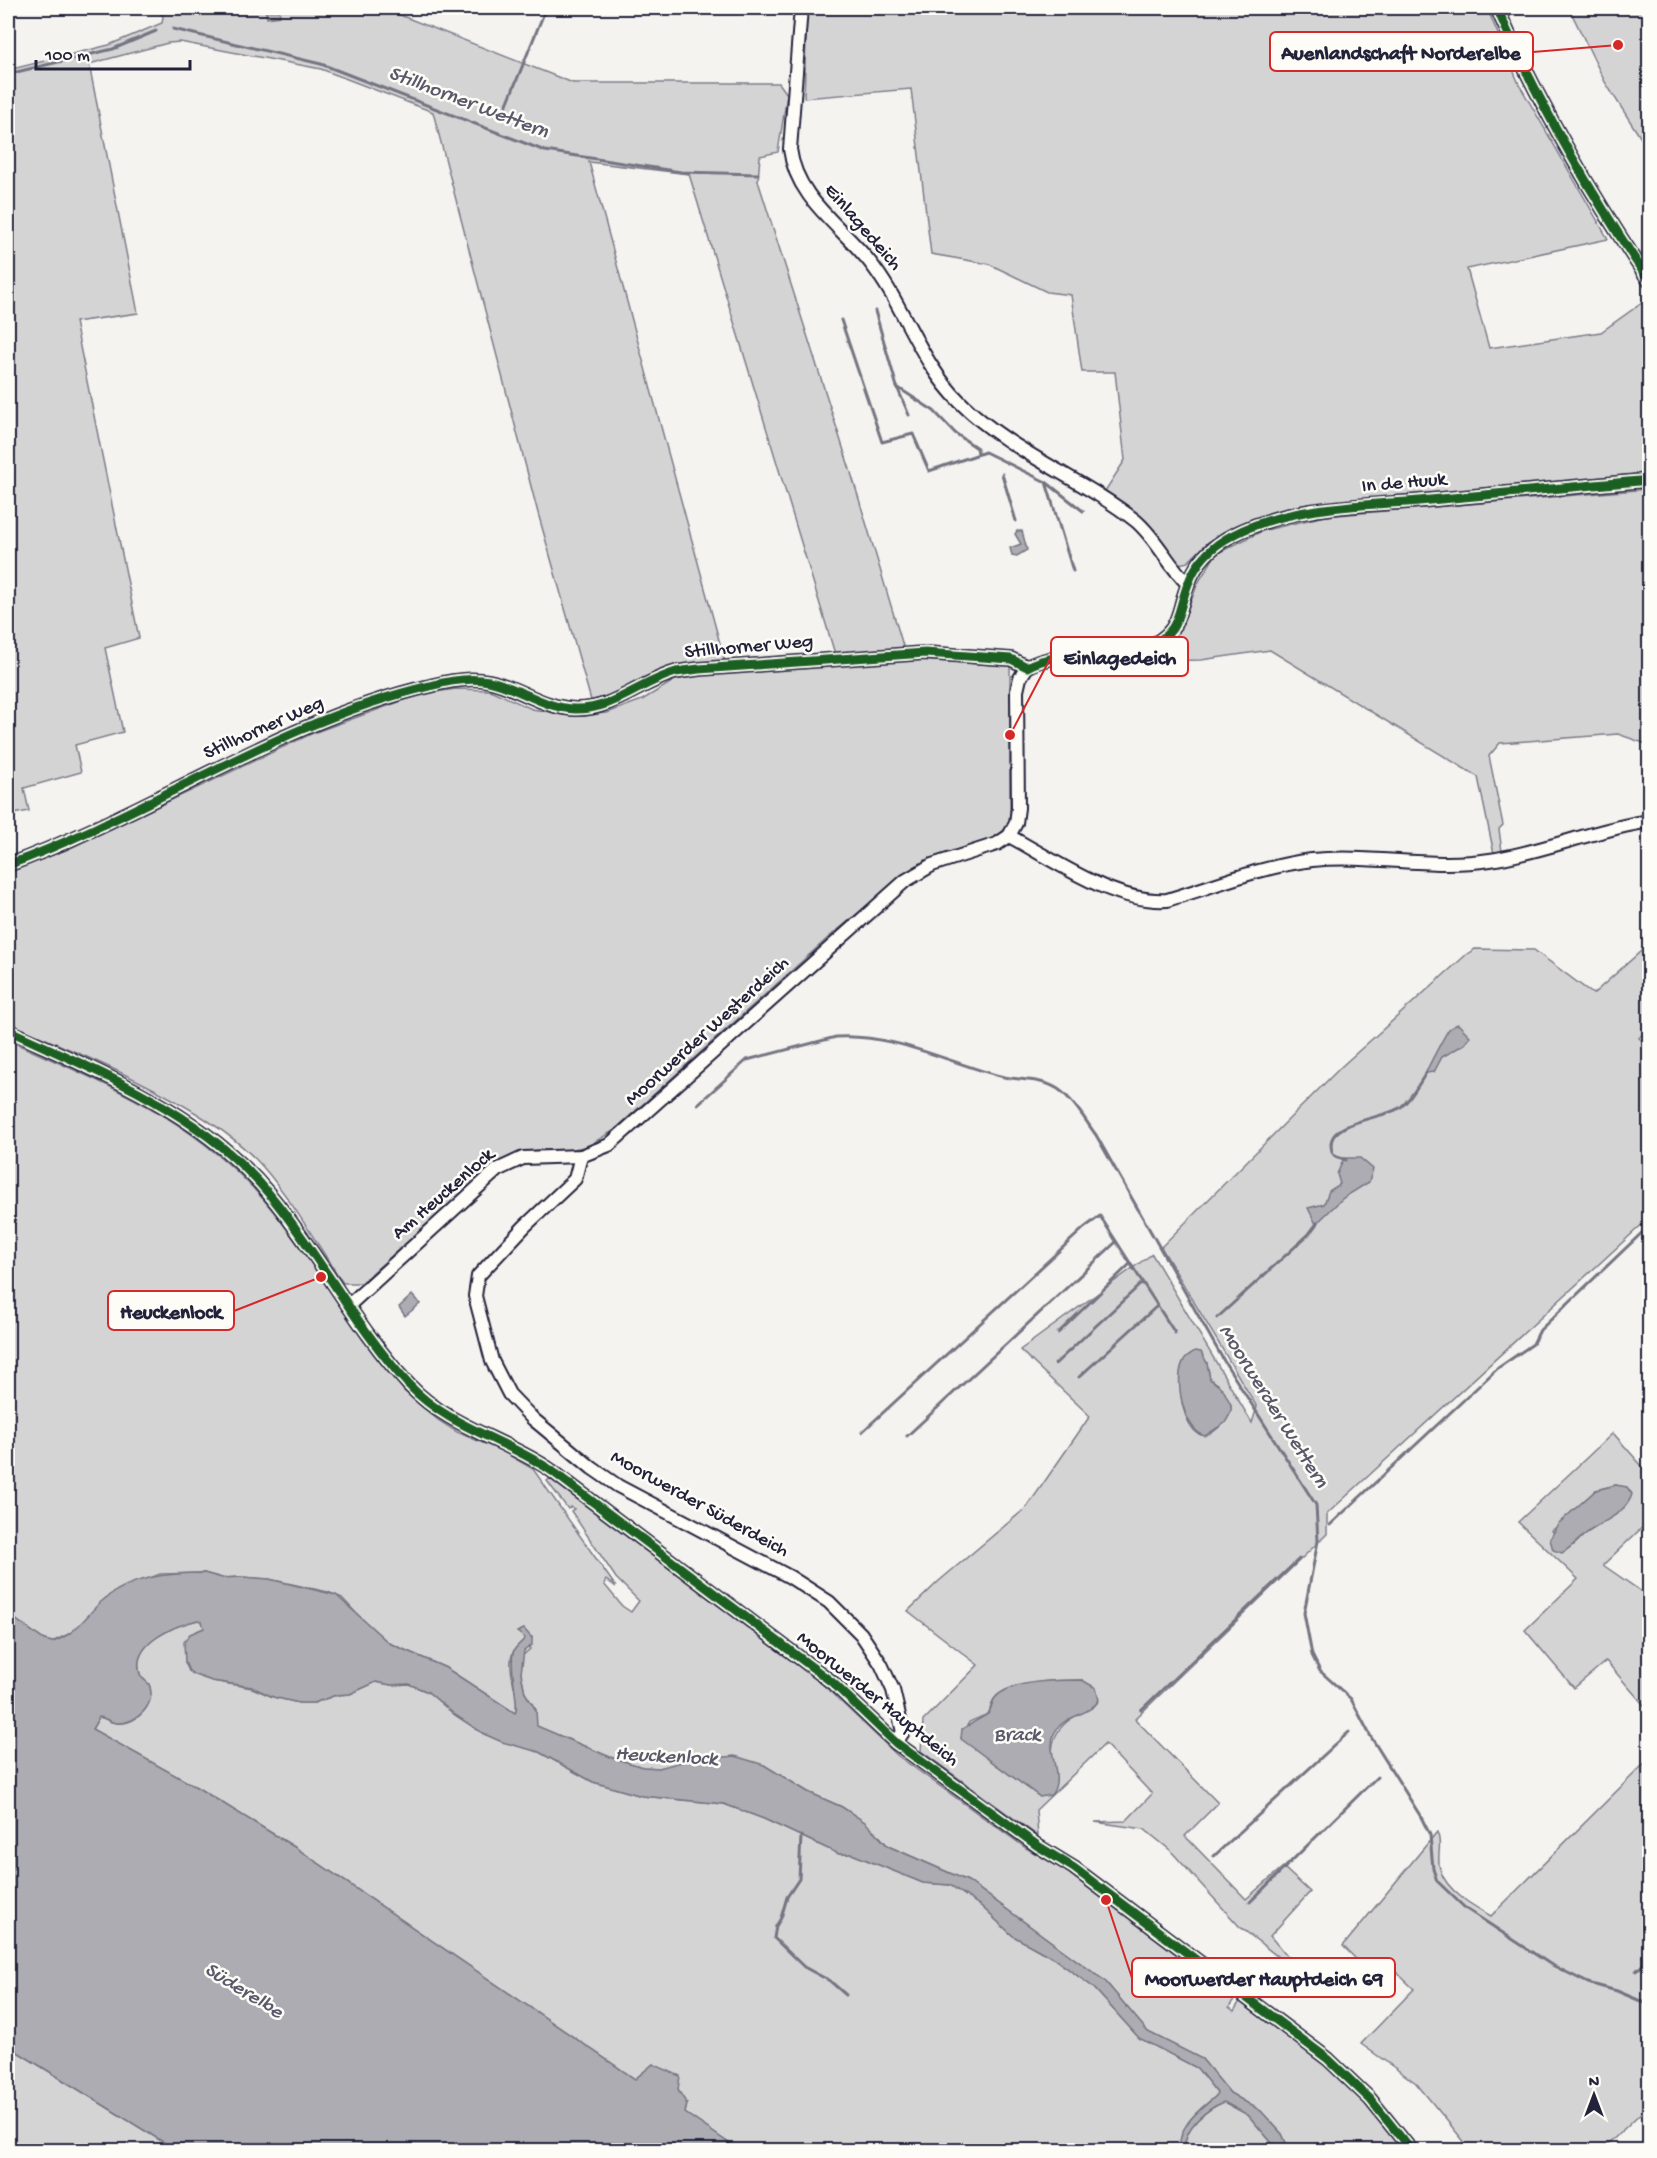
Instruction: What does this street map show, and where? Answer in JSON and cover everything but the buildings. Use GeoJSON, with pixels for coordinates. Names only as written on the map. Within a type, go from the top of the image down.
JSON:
{"type":"FeatureCollection","features":[{"type":"Feature","properties":{"kind":"street","name":"Einlagedeich"},"geometry":{"type":"LineString","coordinates":[[801,8],[790,149],[793,166],[808,197],[834,221],[876,270],[893,296],[927,362],[960,402],[1000,434],[1097,493],[1137,522],[1188,584]]}},
{"type":"Feature","properties":{"kind":"street"},"geometry":{"type":"LineString","coordinates":[[1497,8],[1530,78],[1650,282]]}},
{"type":"Feature","properties":{"kind":"street","name":"In de Huuk"},"geometry":{"type":"LineString","coordinates":[[1188,584],[1198,565],[1220,543],[1260,524],[1292,515],[1324,509],[1650,480]]}},
{"type":"Feature","properties":{"kind":"street"},"geometry":{"type":"LineString","coordinates":[[1188,584],[1175,627],[1164,638],[1144,649],[1116,655],[1053,658],[1038,661],[1026,667],[1017,691],[1018,808],[1016,823],[1009,836],[1127,897],[1149,901],[1167,900],[1271,868],[1311,861],[1382,858],[1452,863],[1488,861],[1650,821]]}},
{"type":"Feature","properties":{"kind":"street","name":"Stillhorner Weg"},"geometry":{"type":"LineString","coordinates":[[8,865],[63,844],[310,727],[430,685],[458,681],[490,681],[538,701],[573,709],[601,706],[676,672],[699,669],[925,653],[1011,659],[1026,667]]}},
{"type":"Feature","properties":{"kind":"street","name":"Moorwerder Westerdeich"},"geometry":{"type":"LineString","coordinates":[[582,1156],[601,1149],[622,1136],[905,881],[932,865],[997,844],[1009,836]]}},
{"type":"Feature","properties":{"kind":"street","name":"Moorwerder Hauptdeich"},"geometry":{"type":"LineString","coordinates":[[8,1030],[141,1092],[205,1133],[241,1164],[270,1195],[410,1386],[442,1413],[469,1429],[520,1452],[552,1471],[833,1683],[896,1743],[1038,1846],[1074,1868],[1328,2059],[1370,2099],[1411,2151]]}},
{"type":"Feature","properties":{"kind":"street","name":"Moorwerder Süderdeich"},"geometry":{"type":"LineString","coordinates":[[582,1156],[575,1179],[525,1226],[478,1276],[475,1296],[492,1360],[500,1378],[509,1394],[533,1419],[592,1468],[618,1486],[800,1583],[829,1602],[872,1648],[888,1677],[903,1732],[896,1743]]}},
{"type":"Feature","properties":{"kind":"street","name":"Am Heuckenlock"},"geometry":{"type":"LineString","coordinates":[[349,1305],[497,1170],[523,1158],[582,1156]]}},
{"type":"Feature","properties":{"kind":"shaded area"},"geometry":{"type":"Polygon","coordinates":[[[154,8],[382,8],[573,83],[779,83],[787,94],[778,152],[760,156],[758,181],[852,476],[904,649],[835,654],[689,174],[589,162],[725,662],[664,671],[592,704],[538,513],[433,112],[321,69],[180,42],[168,43],[89,64],[138,313],[75,322],[139,638],[105,648],[123,732],[75,745],[81,772],[24,788],[29,811],[8,815],[8,70],[109,45],[162,23],[163,16],[154,8]]]}},
{"type":"Feature","properties":{"kind":"shaded area"},"geometry":{"type":"Polygon","coordinates":[[[807,8],[1487,8],[1519,84],[1608,239],[1467,269],[1489,348],[1601,332],[1646,300],[1650,304],[1649,473],[1323,503],[1258,518],[1208,542],[1188,562],[1179,564],[1154,530],[1105,491],[1125,460],[1115,372],[1082,372],[1071,295],[1047,292],[989,264],[931,254],[911,89],[804,98],[807,8]]]}},
{"type":"Feature","properties":{"kind":"shaded area"},"geometry":{"type":"Polygon","coordinates":[[[1569,8],[1649,8],[1649,151],[1605,82],[1569,8]]]}},
{"type":"Feature","properties":{"kind":"shaded area"},"geometry":{"type":"Polygon","coordinates":[[[1649,489],[1649,745],[1618,734],[1500,743],[1489,756],[1503,825],[1499,829],[1502,852],[1494,854],[1478,777],[1270,650],[1201,660],[1061,663],[1144,656],[1179,632],[1198,583],[1216,554],[1262,531],[1325,516],[1649,489]]]}},
{"type":"Feature","properties":{"kind":"shaded area"},"geometry":{"type":"Polygon","coordinates":[[[907,659],[1010,666],[1010,818],[1006,828],[997,837],[928,859],[902,877],[829,937],[613,1131],[588,1146],[563,1151],[537,1150],[511,1156],[493,1166],[361,1283],[343,1283],[294,1208],[263,1167],[239,1144],[211,1123],[178,1102],[108,1066],[8,1023],[8,871],[66,850],[313,733],[421,694],[456,689],[490,690],[532,709],[573,716],[607,713],[642,700],[675,680],[713,673],[907,659]]]}},
{"type":"Feature","properties":{"kind":"shaded area"},"geometry":{"type":"Polygon","coordinates":[[[1649,944],[1649,1027],[1639,1038],[1649,1047],[1649,1218],[1327,1514],[1327,1534],[1135,1719],[1218,1803],[1185,1836],[1246,1899],[1283,1867],[1310,1892],[1270,1936],[1307,1980],[1239,1926],[1170,1850],[1144,1829],[1095,1822],[1126,1821],[1152,1794],[1105,1744],[1036,1810],[1038,1836],[921,1751],[923,1721],[978,1665],[908,1611],[939,1581],[1027,1507],[1090,1416],[1020,1350],[1152,1254],[1252,1423],[1257,1407],[1161,1247],[1342,1066],[1475,949],[1534,950],[1593,994],[1649,944]],[[1195,1351],[1183,1369],[1181,1396],[1188,1421],[1194,1430],[1205,1435],[1210,1434],[1226,1421],[1231,1405],[1218,1384],[1210,1379],[1207,1363],[1201,1353],[1195,1351]],[[1082,1680],[1034,1683],[1008,1689],[993,1701],[988,1714],[969,1722],[961,1738],[1040,1797],[1056,1773],[1052,1753],[1060,1728],[1084,1712],[1082,1680]]]}},
{"type":"Feature","properties":{"kind":"shaded area"},"geometry":{"type":"Polygon","coordinates":[[[8,1040],[155,1110],[219,1155],[278,1217],[404,1391],[438,1420],[457,1432],[502,1451],[533,1469],[616,1587],[606,1580],[604,1584],[622,1606],[631,1612],[639,1601],[616,1578],[571,1511],[574,1509],[571,1507],[568,1509],[547,1481],[550,1479],[820,1682],[898,1756],[1026,1848],[1063,1869],[1235,1998],[1229,2007],[1234,2011],[1240,2001],[1334,2071],[1358,2093],[1404,2150],[1289,2150],[1282,2134],[1261,2111],[1230,2093],[1202,2059],[1148,2032],[1105,1981],[968,1881],[888,1846],[876,1832],[842,1807],[808,1792],[764,1765],[717,1756],[659,1768],[643,1767],[610,1757],[536,1726],[536,1710],[525,1693],[521,1673],[522,1656],[530,1649],[532,1637],[520,1634],[524,1636],[524,1642],[516,1648],[512,1657],[512,1677],[517,1698],[516,1714],[446,1668],[389,1643],[368,1626],[342,1598],[328,1592],[269,1579],[222,1578],[204,1573],[160,1574],[125,1588],[100,1603],[75,1631],[52,1642],[44,1640],[8,1614],[8,1040]]]}},
{"type":"Feature","properties":{"kind":"shaded area"},"geometry":{"type":"Polygon","coordinates":[[[1613,1433],[1649,1474],[1649,1521],[1603,1565],[1649,1597],[1649,1711],[1606,1661],[1574,1688],[1525,1630],[1578,1579],[1518,1522],[1613,1433]],[[1616,1485],[1596,1490],[1552,1531],[1574,1545],[1585,1534],[1620,1512],[1616,1485]]]}},
{"type":"Feature","properties":{"kind":"shaded area"},"geometry":{"type":"Polygon","coordinates":[[[198,1620],[202,1621],[204,1628],[190,1634],[185,1642],[185,1662],[189,1671],[212,1681],[252,1688],[273,1697],[299,1703],[314,1703],[336,1695],[350,1694],[376,1682],[391,1685],[409,1684],[428,1692],[455,1715],[484,1734],[539,1752],[593,1782],[642,1796],[724,1804],[764,1819],[839,1854],[852,1854],[923,1883],[950,1885],[982,1907],[1013,1936],[1053,1958],[1093,1987],[1139,2038],[1197,2068],[1217,2093],[1216,2096],[1197,2112],[1186,2126],[1180,2141],[1180,2150],[739,2150],[685,2113],[687,2104],[653,2064],[635,2079],[296,1848],[198,1788],[92,1729],[99,1717],[120,1723],[128,1722],[142,1714],[150,1700],[151,1692],[149,1684],[140,1674],[139,1663],[142,1653],[157,1637],[167,1631],[198,1620]]]}},
{"type":"Feature","properties":{"kind":"shaded area"},"geometry":{"type":"Polygon","coordinates":[[[1649,1759],[1649,2105],[1602,2150],[1471,2150],[1416,2083],[1361,2044],[1414,1989],[1388,1964],[1375,1978],[1343,1946],[1437,1832],[1439,1864],[1443,1877],[1461,1897],[1491,1916],[1649,1759]]]}},
{"type":"Feature","properties":{"kind":"shaded area"},"geometry":{"type":"Polygon","coordinates":[[[8,2046],[176,2150],[8,2150],[8,2046]]]}},
{"type":"Feature","properties":{"kind":"shaded area"},"geometry":{"type":"Polygon","coordinates":[[[1224,2102],[1248,2115],[1278,2150],[1185,2150],[1185,2142],[1191,2127],[1203,2115],[1224,2102]]]}},
{"type":"Feature","properties":{"kind":"water"},"geometry":{"type":"Polygon","coordinates":[[[265,8],[279,8],[280,16],[267,18],[265,8]]]}},
{"type":"Feature","properties":{"kind":"water"},"geometry":{"type":"Polygon","coordinates":[[[1017,531],[1022,531],[1027,550],[1017,556],[1012,555],[1010,548],[1021,544],[1015,534],[1017,531]]]}},
{"type":"Feature","properties":{"kind":"water"},"geometry":{"type":"Polygon","coordinates":[[[1458,1024],[1470,1036],[1465,1044],[1442,1057],[1434,1072],[1426,1073],[1447,1031],[1458,1024]]]}},
{"type":"Feature","properties":{"kind":"water"},"geometry":{"type":"Polygon","coordinates":[[[1344,1158],[1360,1158],[1373,1169],[1369,1182],[1343,1198],[1316,1224],[1308,1208],[1324,1204],[1329,1191],[1340,1184],[1337,1174],[1344,1158]]]}},
{"type":"Feature","properties":{"kind":"water"},"geometry":{"type":"Polygon","coordinates":[[[412,1295],[420,1304],[405,1316],[399,1307],[412,1295]]]}},
{"type":"Feature","properties":{"kind":"water"},"geometry":{"type":"Polygon","coordinates":[[[1195,1351],[1201,1352],[1207,1363],[1210,1379],[1223,1389],[1231,1405],[1231,1412],[1225,1423],[1205,1436],[1197,1432],[1191,1424],[1182,1403],[1180,1390],[1181,1368],[1187,1356],[1195,1351]]]}},
{"type":"Feature","properties":{"kind":"water"},"geometry":{"type":"Polygon","coordinates":[[[1616,1485],[1627,1487],[1632,1494],[1625,1506],[1562,1553],[1553,1550],[1550,1539],[1559,1523],[1596,1490],[1616,1485]]]}},
{"type":"Feature","properties":{"kind":"water","name":"Süderelbe"},"geometry":{"type":"Polygon","coordinates":[[[204,1573],[222,1578],[269,1579],[336,1595],[389,1643],[446,1668],[515,1713],[512,1660],[514,1651],[525,1638],[517,1632],[524,1629],[532,1638],[532,1645],[524,1651],[521,1673],[525,1693],[536,1710],[537,1726],[610,1757],[643,1767],[659,1768],[685,1761],[735,1756],[764,1765],[808,1792],[842,1807],[865,1822],[888,1846],[968,1881],[1105,1981],[1148,2032],[1202,2059],[1230,2093],[1261,2111],[1282,2134],[1289,2150],[1278,2150],[1248,2115],[1224,2102],[1203,2115],[1191,2127],[1185,2142],[1185,2150],[1180,2150],[1182,2133],[1186,2126],[1217,2093],[1197,2068],[1139,2038],[1093,1987],[1053,1958],[1013,1936],[982,1907],[950,1885],[923,1883],[852,1854],[839,1854],[764,1819],[724,1804],[642,1796],[593,1782],[539,1752],[502,1742],[484,1734],[455,1715],[428,1692],[409,1684],[391,1685],[376,1682],[350,1694],[336,1695],[314,1703],[299,1703],[273,1697],[252,1687],[212,1681],[189,1671],[185,1662],[184,1642],[190,1634],[204,1628],[202,1621],[198,1620],[167,1631],[157,1637],[142,1653],[139,1663],[140,1674],[149,1684],[151,1691],[144,1711],[132,1720],[124,1722],[115,1723],[99,1717],[92,1729],[198,1788],[296,1848],[635,2079],[653,2064],[680,2076],[678,2090],[687,2104],[685,2113],[739,2150],[176,2150],[8,2046],[8,1614],[44,1640],[52,1642],[68,1635],[102,1601],[125,1586],[164,1575],[204,1573]]]}},
{"type":"Feature","properties":{"kind":"water","name":"Brack"},"geometry":{"type":"Polygon","coordinates":[[[1082,1680],[1096,1688],[1099,1700],[1089,1710],[1063,1723],[1054,1734],[1052,1749],[1056,1781],[1051,1795],[1040,1797],[961,1739],[962,1729],[988,1714],[994,1699],[1003,1691],[1036,1682],[1082,1680]]]}},
{"type":"Feature","properties":{"kind":"waterway"},"geometry":{"type":"LineString","coordinates":[[505,109],[546,8]]}},
{"type":"Feature","properties":{"kind":"waterway","name":"Stillhorner Wettern"},"geometry":{"type":"LineString","coordinates":[[173,29],[321,64],[545,151],[681,172],[758,174]]}},
{"type":"Feature","properties":{"kind":"waterway","name":"Stillhorner Wettern"},"geometry":{"type":"LineString","coordinates":[[8,74],[113,49],[156,31]]}},
{"type":"Feature","properties":{"kind":"waterway"},"geometry":{"type":"LineString","coordinates":[[875,311],[897,387],[909,415]]}},
{"type":"Feature","properties":{"kind":"waterway"},"geometry":{"type":"LineString","coordinates":[[841,320],[882,442],[913,434],[929,471],[985,452],[1046,482],[1083,511]]}},
{"type":"Feature","properties":{"kind":"waterway"},"geometry":{"type":"LineString","coordinates":[[897,387],[934,411],[955,433],[977,448],[978,453]]}},
{"type":"Feature","properties":{"kind":"waterway"},"geometry":{"type":"LineString","coordinates":[[1002,474],[1016,521]]}},
{"type":"Feature","properties":{"kind":"waterway"},"geometry":{"type":"LineString","coordinates":[[1046,482],[1073,571]]}},
{"type":"Feature","properties":{"kind":"waterway","name":"Moorwerder Wettern"},"geometry":{"type":"LineString","coordinates":[[698,1104],[747,1060],[836,1037],[878,1039],[899,1044],[1007,1078],[1051,1085],[1064,1094],[1079,1110],[1096,1135],[1224,1361],[1316,1505],[1318,1541],[1304,1613],[1312,1655],[1320,1671],[1351,1699],[1371,1737],[1421,1817],[1430,1835],[1433,1869],[1437,1881],[1465,1908],[1550,1964],[1588,1983],[1617,1991],[1650,2005]]}},
{"type":"Feature","properties":{"kind":"waterway"},"geometry":{"type":"LineString","coordinates":[[1346,1160],[1335,1156],[1332,1152],[1333,1137],[1348,1125],[1401,1107],[1426,1073]]}},
{"type":"Feature","properties":{"kind":"waterway"},"geometry":{"type":"LineString","coordinates":[[862,1432],[1084,1228],[1100,1216],[1175,1333]]}},
{"type":"Feature","properties":{"kind":"waterway"},"geometry":{"type":"LineString","coordinates":[[1217,1318],[1309,1234],[1318,1222]]}},
{"type":"Feature","properties":{"kind":"waterway"},"geometry":{"type":"LineString","coordinates":[[1330,1525],[1498,1368],[1533,1344],[1540,1330],[1650,1225]]}},
{"type":"Feature","properties":{"kind":"waterway"},"geometry":{"type":"LineString","coordinates":[[907,1436],[1116,1242]]}},
{"type":"Feature","properties":{"kind":"waterway"},"geometry":{"type":"LineString","coordinates":[[1058,1333],[1130,1264]]}},
{"type":"Feature","properties":{"kind":"waterway"},"geometry":{"type":"LineString","coordinates":[[1055,1364],[1142,1283]]}},
{"type":"Feature","properties":{"kind":"waterway"},"geometry":{"type":"LineString","coordinates":[[1079,1377],[1157,1306]]}},
{"type":"Feature","properties":{"kind":"waterway"},"geometry":{"type":"LineString","coordinates":[[1141,1710],[1299,1559]]}},
{"type":"Feature","properties":{"kind":"waterway"},"geometry":{"type":"LineString","coordinates":[[1214,1856],[1349,1732]]}},
{"type":"Feature","properties":{"kind":"waterway"},"geometry":{"type":"LineString","coordinates":[[1250,1902],[1377,1777]]}},
{"type":"Feature","properties":{"kind":"waterway"},"geometry":{"type":"LineString","coordinates":[[801,1836],[799,1879],[787,1897],[774,1938],[804,1967],[830,1981],[846,1995]]}},
{"type":"Feature","properties":{"kind":"waterway"},"geometry":{"type":"LineString","coordinates":[[1636,1971],[1650,1958]]}},
{"type":"Feature","properties":{"kind":"cycle path"},"geometry":{"type":"LineString","coordinates":[[1497,8],[1548,114],[1607,216],[1650,282]]}},
{"type":"Feature","properties":{"kind":"cycle path"},"geometry":{"type":"LineString","coordinates":[[8,865],[61,844],[322,721],[375,701],[437,684],[467,680],[489,681],[552,705],[575,709],[602,705],[676,672],[699,669],[925,653],[1011,659],[1027,667],[1056,658],[1132,653],[1158,642],[1172,629],[1191,576],[1206,555],[1226,539],[1255,525],[1300,513],[1348,506],[1650,480]]}},
{"type":"Feature","properties":{"kind":"cycle path"},"geometry":{"type":"LineString","coordinates":[[8,1030],[149,1098],[214,1140],[270,1195],[372,1340],[409,1385],[425,1400],[460,1423],[516,1450],[552,1471],[833,1683],[896,1743],[1038,1846],[1074,1868],[1328,2059],[1370,2099],[1411,2150]]}},
{"type":"Feature","properties":{"kind":"place","name":"Auenlandschaft Norderelbe"},"geometry":{"type":"Point","coordinates":[1618,45]}},
{"type":"Feature","properties":{"kind":"place","name":"Einlagedeich"},"geometry":{"type":"Point","coordinates":[1010,735]}},
{"type":"Feature","properties":{"kind":"place","name":"Heuckenlock"},"geometry":{"type":"Point","coordinates":[321,1277]}},
{"type":"Feature","properties":{"kind":"place","name":"Moorwerder Hauptdeich 69"},"geometry":{"type":"Point","coordinates":[1106,1900]}}]}
